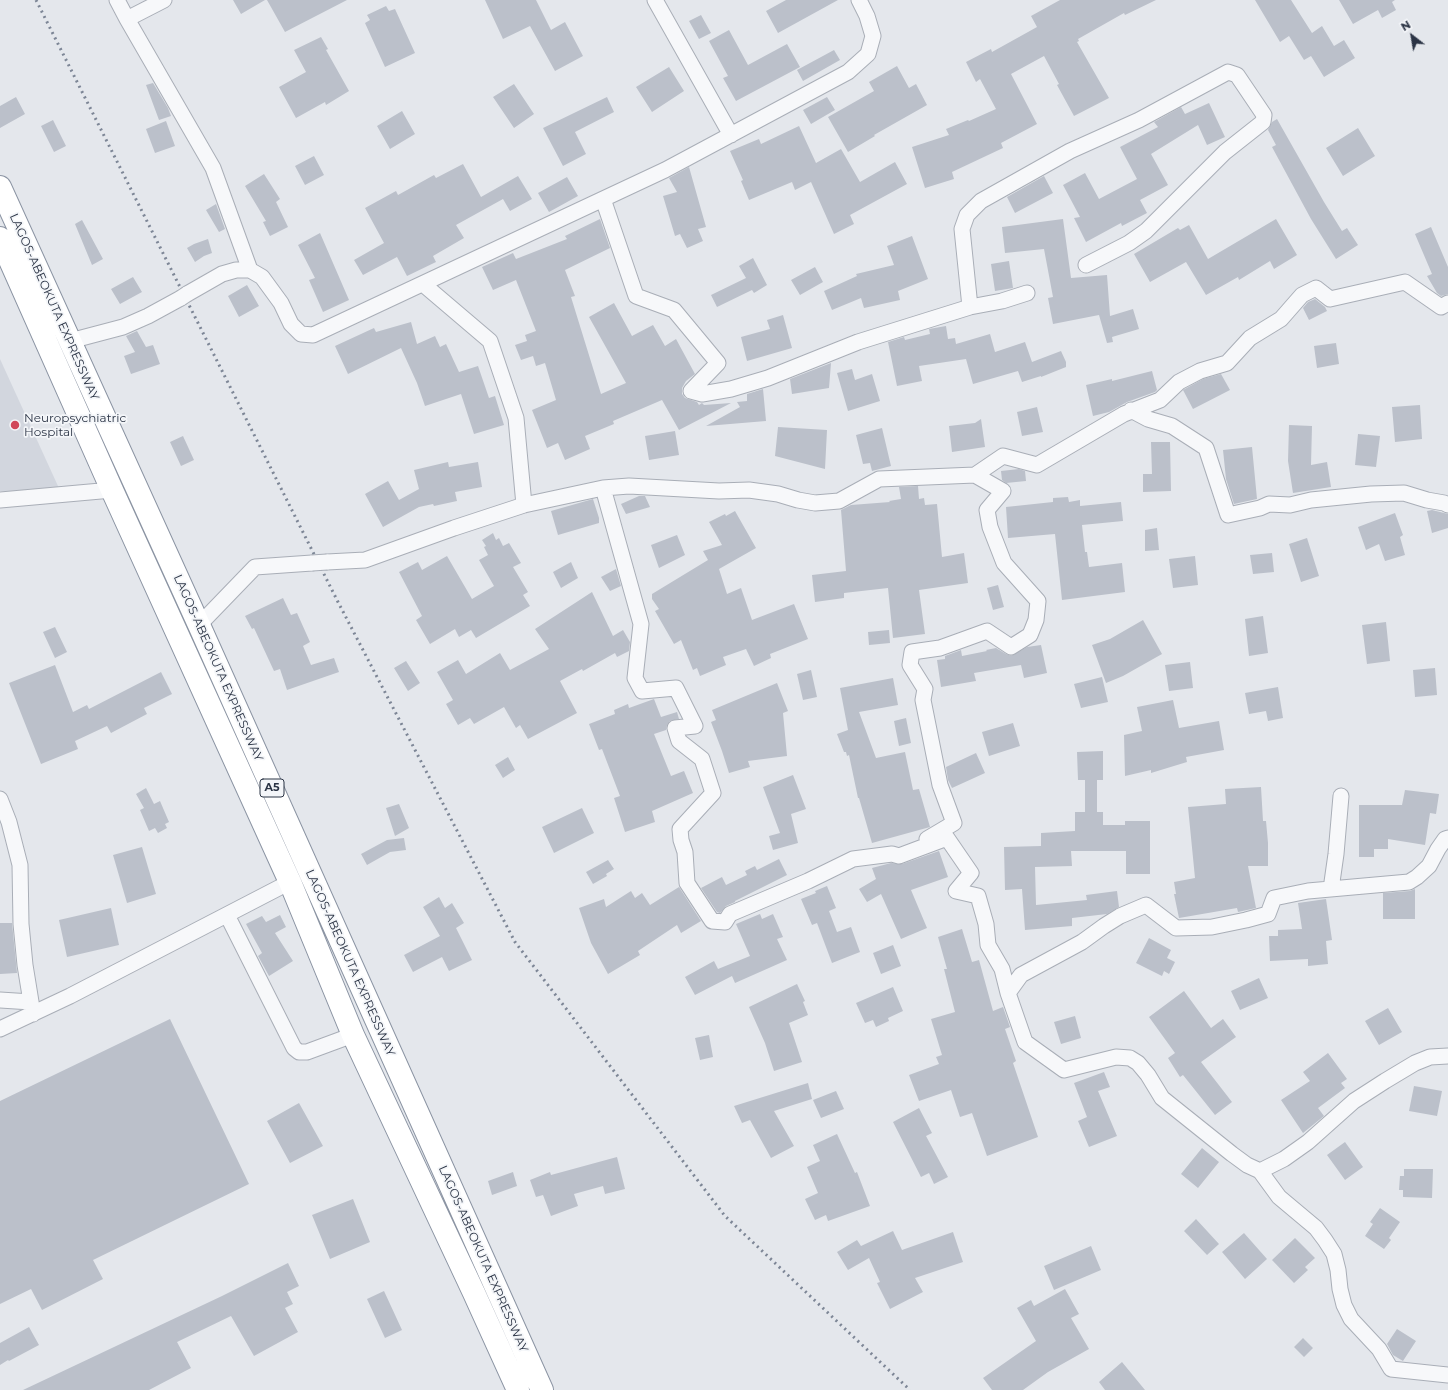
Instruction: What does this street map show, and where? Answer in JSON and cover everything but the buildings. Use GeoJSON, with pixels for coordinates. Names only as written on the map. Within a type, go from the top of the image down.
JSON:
{"type":"FeatureCollection","features":[{"type":"Feature","properties":{"kind":"highway","name":"LAGOS-ABEOKUTA EXPRESSWAY"},"geometry":{"type":"LineString","coordinates":[[0,187],[199,625],[542,1390]]}},
{"type":"Feature","properties":{"kind":"highway","name":"LAGOS-ABEOKUTA EXPRESSWAY"},"geometry":{"type":"LineString","coordinates":[[0,238],[112,490],[290,882],[353,1035],[518,1390]]}},
{"type":"Feature","properties":{"kind":"street"},"geometry":{"type":"LineString","coordinates":[[117,0],[212,168],[250,270]]}},
{"type":"Feature","properties":{"kind":"street"},"geometry":{"type":"LineString","coordinates":[[127,19],[164,0]]}},
{"type":"Feature","properties":{"kind":"street"},"geometry":{"type":"LineString","coordinates":[[655,0],[731,135]]}},
{"type":"Feature","properties":{"kind":"street"},"geometry":{"type":"LineString","coordinates":[[70,341],[123,327],[148,316],[222,274],[236,270],[250,270],[262,277],[281,303],[292,324],[301,334],[313,335],[665,170],[848,72],[868,54],[873,36],[867,16],[859,0]]}},
{"type":"Feature","properties":{"kind":"street"},"geometry":{"type":"LineString","coordinates":[[970,307],[962,229],[967,215],[981,201],[1070,152],[1139,120],[1228,72],[1237,75],[1264,115],[1262,122],[1225,152],[1146,231],[1130,243],[1086,265]]}},
{"type":"Feature","properties":{"kind":"street"},"geometry":{"type":"LineString","coordinates":[[603,199],[636,296],[674,310],[718,363],[691,391],[702,394],[731,389],[761,380],[858,342],[970,307],[1002,301],[1027,292]]}},
{"type":"Feature","properties":{"kind":"street"},"geometry":{"type":"LineString","coordinates":[[199,625],[255,566],[365,560],[524,505],[603,488],[629,486],[719,491],[749,490],[778,494],[815,503],[839,502],[879,479],[975,475],[1003,456],[1037,465],[1131,410],[1160,400],[1179,382],[1200,371],[1227,363],[1250,338],[1281,319],[1302,295],[1316,288],[1330,299],[1405,282],[1441,307],[1448,303]]}},
{"type":"Feature","properties":{"kind":"street"},"geometry":{"type":"LineString","coordinates":[[423,284],[490,341],[516,418],[524,505]]}},
{"type":"Feature","properties":{"kind":"street"},"geometry":{"type":"LineString","coordinates":[[1131,410],[1148,419],[1172,426],[1206,448],[1228,514],[1260,508],[1268,504],[1290,505],[1311,500],[1371,494],[1404,493],[1448,505]]}},
{"type":"Feature","properties":{"kind":"street"},"geometry":{"type":"LineString","coordinates":[[899,856],[954,823],[940,785],[923,700],[925,689],[910,665],[912,652],[940,648],[987,631],[1011,647],[1030,635],[1036,620],[1038,601],[1004,563],[990,527],[987,510],[1003,491],[975,475]]}},
{"type":"Feature","properties":{"kind":"street"},"geometry":{"type":"LineString","coordinates":[[603,488],[641,624],[636,678],[642,691],[676,688],[695,726],[675,728],[679,741],[702,759],[713,793],[680,829],[681,840],[685,852],[687,883],[712,920],[725,922],[730,914],[808,881],[853,859],[892,854],[899,856],[947,838],[971,873],[956,891],[978,896],[986,924],[988,945],[1002,969],[1008,993],[1025,1042],[1064,1070],[1116,1057],[1130,1058],[1138,1063],[1162,1098],[1232,1154],[1247,1165],[1260,1171],[1279,1197],[1316,1228],[1334,1254],[1344,1305],[1351,1320],[1379,1349],[1391,1369],[1448,1375]]}},
{"type":"Feature","properties":{"kind":"street"},"geometry":{"type":"LineString","coordinates":[[0,500],[112,490]]}},
{"type":"Feature","properties":{"kind":"street"},"geometry":{"type":"LineString","coordinates":[[1331,889],[1336,854],[1340,796]]}},
{"type":"Feature","properties":{"kind":"street"},"geometry":{"type":"LineString","coordinates":[[0,799],[9,822],[20,864],[22,938],[32,1008]]}},
{"type":"Feature","properties":{"kind":"street"},"geometry":{"type":"LineString","coordinates":[[1008,993],[1021,975],[1082,942],[1120,916],[1146,905],[1176,928],[1212,927],[1268,914],[1274,898],[1308,891],[1408,882],[1417,877],[1429,866],[1438,849],[1445,839],[1448,838]]}},
{"type":"Feature","properties":{"kind":"street"},"geometry":{"type":"LineString","coordinates":[[0,1029],[32,1008],[84,989],[290,882]]}},
{"type":"Feature","properties":{"kind":"street"},"geometry":{"type":"LineString","coordinates":[[227,915],[294,1048],[299,1052],[307,1052],[353,1035]]}},
{"type":"Feature","properties":{"kind":"street"},"geometry":{"type":"LineString","coordinates":[[0,1000],[32,1008]]}},
{"type":"Feature","properties":{"kind":"street"},"geometry":{"type":"LineString","coordinates":[[1260,1171],[1284,1159],[1308,1142],[1354,1101],[1391,1077],[1430,1057],[1448,1056]]}},
{"type":"Feature","properties":{"kind":"shaded area","name":"Neuropsychiatric Hospital"},"geometry":{"type":"Polygon","coordinates":[[[0,359],[63,497],[0,491],[0,359]]]}},
{"type":"Feature","properties":{"kind":"railway"},"geometry":{"type":"LineString","coordinates":[[36,0],[338,602],[515,942],[725,1216],[910,1390]]}},
{"type":"Feature","properties":{"kind":"place","name":"Neuropsychiatric Hospital"},"geometry":{"type":"Point","coordinates":[15,425]}}]}
